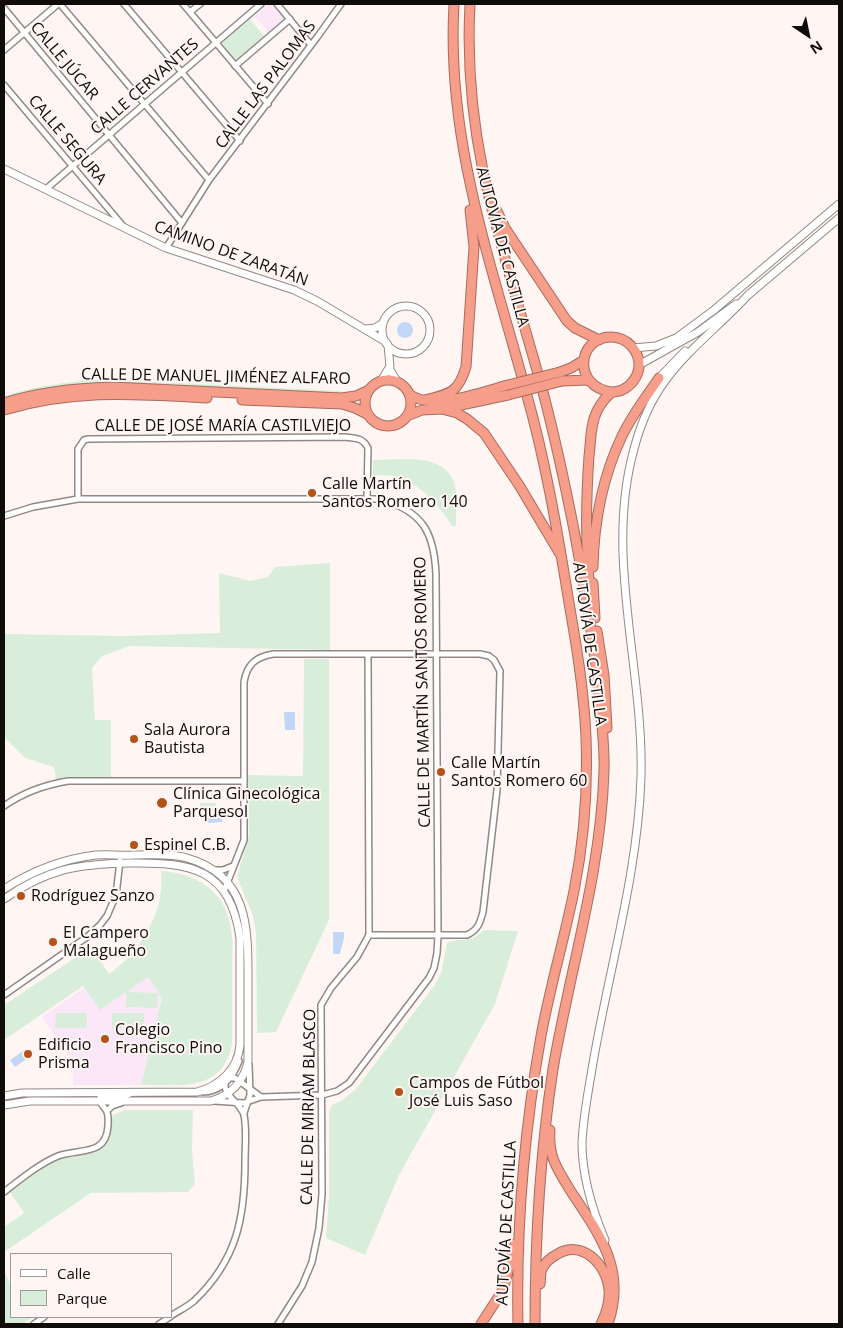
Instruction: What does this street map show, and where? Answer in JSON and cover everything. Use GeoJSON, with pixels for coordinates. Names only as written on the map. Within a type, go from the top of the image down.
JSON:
{"type":"FeatureCollection","features":[{"type":"Feature","properties":{"kind":"highway","name":"AUTOVÍA DE CASTILLA"},"geometry":{"type":"LineString","coordinates":[[454,4],[455,91],[466,171],[479,226],[528,396],[549,489],[581,674],[586,737],[586,796],[574,888],[550,993],[525,1138],[518,1234],[518,1324]]}},
{"type":"Feature","properties":{"kind":"highway","name":"AUTOVÍA DE CASTILLA"},"geometry":{"type":"LineString","coordinates":[[470,4],[469,43],[472,91],[483,171],[496,227],[544,396],[565,486],[591,630],[597,674],[604,768],[601,812],[590,895],[553,1073],[542,1152],[537,1210],[535,1324]]}},
{"type":"Feature","properties":{"kind":"highway"},"geometry":{"type":"LineString","coordinates":[[425,400],[440,397],[456,389],[462,382],[466,367],[474,247],[466,171]]}},
{"type":"Feature","properties":{"kind":"highway"},"geometry":{"type":"LineString","coordinates":[[483,171],[505,228],[556,306],[575,328],[598,340]]}},
{"type":"Feature","properties":{"kind":"highway"},"geometry":{"type":"LineString","coordinates":[[407,416],[422,410],[442,409],[508,395],[561,377],[584,360],[592,345],[598,340],[613,337],[628,342],[636,353],[639,365],[634,381],[628,387],[612,392],[603,391],[595,387],[588,380],[585,374],[584,360]]}},
{"type":"Feature","properties":{"kind":"highway"},"geometry":{"type":"LineString","coordinates":[[409,394],[411,405],[403,421],[390,427],[377,424],[367,414],[365,402],[369,390],[381,381],[387,380],[398,382],[409,394],[417,399],[425,400],[461,397],[504,386],[561,377],[588,380]]}},
{"type":"Feature","properties":{"kind":"highway"},"geometry":{"type":"LineString","coordinates":[[595,618],[594,548],[598,511],[606,475],[622,436],[637,410],[660,378]]}},
{"type":"Feature","properties":{"kind":"highway","name":"CALLE DE MANUEL JIMÉNEZ ALFARO"},"geometry":{"type":"LineString","coordinates":[[4,403],[52,392],[104,387],[146,387],[204,392],[341,398],[356,396],[369,390]]}},
{"type":"Feature","properties":{"kind":"highway"},"geometry":{"type":"LineString","coordinates":[[604,768],[606,720],[604,675],[590,587],[587,554],[586,492],[593,421],[598,409],[612,392]]}},
{"type":"Feature","properties":{"kind":"highway","name":"CALLE DE MANUEL JIMÉNEZ ALFARO"},"geometry":{"type":"LineString","coordinates":[[4,410],[56,397],[118,394],[342,404],[367,414]]}},
{"type":"Feature","properties":{"kind":"highway"},"geometry":{"type":"LineString","coordinates":[[442,409],[457,413],[484,433],[519,485],[562,559]]}},
{"type":"Feature","properties":{"kind":"highway"},"geometry":{"type":"LineString","coordinates":[[553,1073],[554,1090],[549,1137],[555,1166],[601,1238],[612,1264],[615,1291],[613,1311],[608,1324]]}},
{"type":"Feature","properties":{"kind":"highway"},"geometry":{"type":"LineString","coordinates":[[481,1324],[503,1290],[518,1234]]}},
{"type":"Feature","properties":{"kind":"highway"},"geometry":{"type":"LineString","coordinates":[[535,1324],[542,1270],[552,1257],[558,1253],[564,1250],[578,1249],[591,1255],[604,1270],[609,1290],[607,1310],[601,1324]]}},
{"type":"Feature","properties":{"kind":"street"},"geometry":{"type":"LineString","coordinates":[[4,50],[59,4],[209,180]]}},
{"type":"Feature","properties":{"kind":"street"},"geometry":{"type":"LineString","coordinates":[[124,4],[240,140]]}},
{"type":"Feature","properties":{"kind":"street"},"geometry":{"type":"LineString","coordinates":[[183,4],[268,104]]}},
{"type":"Feature","properties":{"kind":"street"},"geometry":{"type":"LineString","coordinates":[[190,12],[200,4]]}},
{"type":"Feature","properties":{"kind":"street","name":"CALLE CERVANTES"},"geometry":{"type":"LineString","coordinates":[[46,189],[262,4]]}},
{"type":"Feature","properties":{"kind":"street"},"geometry":{"type":"LineString","coordinates":[[277,4],[311,45]]}},
{"type":"Feature","properties":{"kind":"street","name":"CALLE LAS PALOMAS"},"geometry":{"type":"LineString","coordinates":[[166,248],[209,180],[268,104],[341,4]]}},
{"type":"Feature","properties":{"kind":"street","name":"CALLE JÚCAR"},"geometry":{"type":"LineString","coordinates":[[4,8],[182,223]]}},
{"type":"Feature","properties":{"kind":"street"},"geometry":{"type":"LineString","coordinates":[[235,66],[290,19]]}},
{"type":"Feature","properties":{"kind":"street","name":"CALLE SEGURA"},"geometry":{"type":"LineString","coordinates":[[4,85],[124,228]]}},
{"type":"Feature","properties":{"kind":"street","name":"CAMINO DE ZARATÁN"},"geometry":{"type":"LineString","coordinates":[[4,169],[166,248],[294,290],[317,301],[387,344]]}},
{"type":"Feature","properties":{"kind":"street"},"geometry":{"type":"LineString","coordinates":[[633,348],[656,346],[676,338],[714,310],[839,204]]}},
{"type":"Feature","properties":{"kind":"street"},"geometry":{"type":"LineString","coordinates":[[104,218],[109,217],[111,211]]}},
{"type":"Feature","properties":{"kind":"street"},"geometry":{"type":"LineString","coordinates":[[639,365],[684,340],[730,309],[839,218]]}},
{"type":"Feature","properties":{"kind":"street"},"geometry":{"type":"LineString","coordinates":[[612,1264],[611,1254],[593,1210],[585,1177],[582,1144],[585,1109],[633,859],[640,806],[640,721],[625,590],[623,530],[626,486],[640,430],[664,381],[696,345],[730,315],[749,294]]}},
{"type":"Feature","properties":{"kind":"street"},"geometry":{"type":"LineString","coordinates":[[387,344],[394,350],[402,353],[416,352],[426,342],[430,329],[426,315],[418,309],[405,306],[391,311],[384,323],[382,331],[387,344],[390,366],[398,382]]}},
{"type":"Feature","properties":{"kind":"street"},"geometry":{"type":"LineString","coordinates":[[660,378],[692,344],[730,309]]}},
{"type":"Feature","properties":{"kind":"street"},"geometry":{"type":"LineString","coordinates":[[365,329],[375,328],[384,323]]}},
{"type":"Feature","properties":{"kind":"street"},"geometry":{"type":"LineString","coordinates":[[381,381],[390,366],[402,353]]}},
{"type":"Feature","properties":{"kind":"street","name":"CALLE DE JOSÉ MARÍA CASTILVIEJO"},"geometry":{"type":"LineString","coordinates":[[78,499],[78,449],[84,440],[88,439],[337,437],[358,438],[368,448],[367,498]]}},
{"type":"Feature","properties":{"kind":"street","name":"CALLE DE MARTÍN SANTOS ROMERO"},"geometry":{"type":"LineString","coordinates":[[4,516],[33,507],[78,499],[367,498],[382,499],[407,509],[421,523],[432,541],[436,574],[437,954],[434,968],[422,988],[349,1083],[337,1092],[322,1096]]}},
{"type":"Feature","properties":{"kind":"street"},"geometry":{"type":"LineString","coordinates":[[224,891],[244,840],[244,682],[252,662],[263,656],[273,654],[480,654],[488,656],[494,660],[500,671],[497,790],[480,925],[474,932],[467,935],[368,935]]}},
{"type":"Feature","properties":{"kind":"street","name":"CALLE DE MIRIAM BLASCO"},"geometry":{"type":"LineString","coordinates":[[278,1324],[302,1286],[312,1262],[319,1228],[322,1194],[321,1005],[331,988],[357,957],[368,935],[368,654]]}},
{"type":"Feature","properties":{"kind":"street"},"geometry":{"type":"LineString","coordinates":[[4,806],[27,792],[46,784],[68,781],[243,781]]}},
{"type":"Feature","properties":{"kind":"street"},"geometry":{"type":"LineString","coordinates":[[4,889],[21,878],[53,864],[96,855],[187,866],[203,873],[224,891],[235,913],[240,938],[239,1052],[224,1087],[244,1113]]}},
{"type":"Feature","properties":{"kind":"street"},"geometry":{"type":"LineString","coordinates":[[4,899],[40,877],[58,871],[120,859],[168,855],[186,858],[214,870],[226,882],[242,907],[248,931],[248,1062],[250,1095],[244,1113],[245,1172],[243,1212],[233,1246],[223,1266],[193,1301],[172,1315]]}},
{"type":"Feature","properties":{"kind":"street"},"geometry":{"type":"LineString","coordinates":[[4,995],[87,937],[100,925],[107,916],[116,895],[120,859]]}},
{"type":"Feature","properties":{"kind":"street"},"geometry":{"type":"LineString","coordinates":[[214,870],[223,870],[234,866]]}},
{"type":"Feature","properties":{"kind":"street"},"geometry":{"type":"LineString","coordinates":[[211,1100],[228,1094],[240,1081],[246,1071],[248,1062]]}},
{"type":"Feature","properties":{"kind":"street"},"geometry":{"type":"LineString","coordinates":[[229,1076],[240,1081],[261,1097]]}},
{"type":"Feature","properties":{"kind":"street"},"geometry":{"type":"LineString","coordinates":[[197,1092],[213,1087],[229,1076]]}},
{"type":"Feature","properties":{"kind":"street"},"geometry":{"type":"LineString","coordinates":[[4,1096],[22,1093],[210,1092],[225,1084]]}},
{"type":"Feature","properties":{"kind":"street"},"geometry":{"type":"LineString","coordinates":[[96,1093],[107,1102]]}},
{"type":"Feature","properties":{"kind":"street"},"geometry":{"type":"LineString","coordinates":[[107,1111],[103,1108],[107,1102],[133,1093]]}},
{"type":"Feature","properties":{"kind":"street"},"geometry":{"type":"LineString","coordinates":[[4,1105],[30,1101],[211,1100],[237,1103],[248,1102],[261,1097],[322,1096]]}},
{"type":"Feature","properties":{"kind":"street"},"geometry":{"type":"LineString","coordinates":[[4,1192],[47,1161],[62,1155],[90,1150],[102,1143],[108,1131],[107,1102]]}},
{"type":"Feature","properties":{"kind":"street"},"geometry":{"type":"LineString","coordinates":[[159,1324],[164,1321]]}},
{"type":"Feature","properties":{"kind":"shaded area"},"geometry":{"type":"Polygon","coordinates":[[[268,4],[271,4],[284,19],[269,32],[255,16],[268,4]]]}},
{"type":"Feature","properties":{"kind":"shaded area","name":"Colegio Francisco Pino"},"geometry":{"type":"Polygon","coordinates":[[[148,977],[162,998],[141,1085],[73,1085],[73,1061],[42,1017],[85,987],[100,1010],[148,977]]]}},
{"type":"Feature","properties":{"kind":"green space"},"geometry":{"type":"Polygon","coordinates":[[[250,19],[264,36],[236,60],[222,43],[250,19]]]}},
{"type":"Feature","properties":{"kind":"green space"},"geometry":{"type":"Polygon","coordinates":[[[98,380],[342,391],[341,394],[151,385],[4,400],[4,396],[38,387],[98,380]]]}},
{"type":"Feature","properties":{"kind":"green space"},"geometry":{"type":"Polygon","coordinates":[[[373,460],[423,460],[435,463],[445,469],[452,478],[456,490],[456,526],[452,526],[435,503],[415,485],[397,477],[373,475],[373,460]]]}},
{"type":"Feature","properties":{"kind":"green space"},"geometry":{"type":"Polygon","coordinates":[[[330,563],[330,650],[130,646],[102,656],[92,668],[95,720],[111,720],[111,780],[56,779],[54,767],[25,758],[4,737],[4,634],[124,636],[220,633],[219,573],[250,581],[268,577],[275,567],[330,563]]]}},
{"type":"Feature","properties":{"kind":"green space"},"geometry":{"type":"Polygon","coordinates":[[[304,659],[329,659],[329,920],[276,1032],[257,1033],[256,931],[252,913],[237,877],[249,836],[248,775],[303,776],[304,659]]]}},
{"type":"Feature","properties":{"kind":"green space"},"geometry":{"type":"Polygon","coordinates":[[[200,803],[216,803],[216,811],[200,811],[200,803]]]}},
{"type":"Feature","properties":{"kind":"green space"},"geometry":{"type":"Polygon","coordinates":[[[161,871],[186,876],[207,886],[223,904],[228,916],[233,946],[232,1044],[227,1060],[219,1071],[209,1079],[197,1083],[184,1085],[141,1085],[162,998],[148,977],[127,992],[158,993],[157,1008],[126,1007],[126,992],[100,1010],[83,986],[4,1040],[4,1005],[91,947],[109,974],[132,954],[149,929],[155,915],[159,901],[161,871]]]}},
{"type":"Feature","properties":{"kind":"green space","name":"Campos de Fútbol José Luis Saso"},"geometry":{"type":"Polygon","coordinates":[[[484,930],[518,931],[495,1004],[399,1175],[365,1255],[326,1238],[329,1196],[329,1112],[332,1105],[341,1101],[355,1090],[434,986],[441,973],[447,943],[472,939],[484,930]]]}},
{"type":"Feature","properties":{"kind":"green space"},"geometry":{"type":"Polygon","coordinates":[[[56,1013],[87,1013],[87,1028],[55,1028],[56,1013]]]}},
{"type":"Feature","properties":{"kind":"green space"},"geometry":{"type":"Polygon","coordinates":[[[112,1013],[144,1013],[144,1028],[112,1028],[112,1013]]]}},
{"type":"Feature","properties":{"kind":"green space"},"geometry":{"type":"Polygon","coordinates":[[[125,1110],[193,1110],[192,1150],[195,1184],[188,1192],[91,1193],[4,1252],[4,1227],[24,1213],[10,1192],[37,1172],[61,1159],[88,1154],[100,1149],[109,1137],[113,1115],[125,1110]]]}},
{"type":"Feature","properties":{"kind":"green space"},"geometry":{"type":"Polygon","coordinates":[[[4,1272],[10,1282],[10,1318],[32,1318],[23,1324],[4,1324],[4,1272]]]}},
{"type":"Feature","properties":{"kind":"water"},"geometry":{"type":"Polygon","coordinates":[[[405,322],[411,324],[413,330],[411,336],[405,338],[399,336],[397,330],[399,324],[405,322]]]}},
{"type":"Feature","properties":{"kind":"water"},"geometry":{"type":"Polygon","coordinates":[[[284,712],[295,712],[295,730],[285,730],[284,712]]]}},
{"type":"Feature","properties":{"kind":"water"},"geometry":{"type":"Polygon","coordinates":[[[208,815],[222,815],[222,822],[207,823],[208,815]]]}},
{"type":"Feature","properties":{"kind":"water"},"geometry":{"type":"Polygon","coordinates":[[[333,932],[344,932],[340,954],[333,954],[333,932]]]}},
{"type":"Feature","properties":{"kind":"water"},"geometry":{"type":"Polygon","coordinates":[[[26,1049],[31,1056],[15,1067],[10,1060],[26,1049]]]}},
{"type":"Feature","properties":{"kind":"place","name":"Calle Martín Santos Romero 140"},"geometry":{"type":"Point","coordinates":[312,493]}},
{"type":"Feature","properties":{"kind":"place","name":"Sala Aurora Bautista"},"geometry":{"type":"Point","coordinates":[134,739]}},
{"type":"Feature","properties":{"kind":"place","name":"Calle Martín Santos Romero 60"},"geometry":{"type":"Point","coordinates":[441,772]}},
{"type":"Feature","properties":{"kind":"place","name":"Clínica Ginecológica Parquesol"},"geometry":{"type":"Point","coordinates":[162,803]}},
{"type":"Feature","properties":{"kind":"place","name":"Espinel C.B."},"geometry":{"type":"Point","coordinates":[134,845]}},
{"type":"Feature","properties":{"kind":"place","name":"Rodríguez Sanzo"},"geometry":{"type":"Point","coordinates":[21,896]}},
{"type":"Feature","properties":{"kind":"place","name":"El Campero Malagueño"},"geometry":{"type":"Point","coordinates":[53,942]}},
{"type":"Feature","properties":{"kind":"place","name":"Colegio Francisco Pino"},"geometry":{"type":"Point","coordinates":[105,1039]}},
{"type":"Feature","properties":{"kind":"place","name":"Edificio Prisma"},"geometry":{"type":"Point","coordinates":[28,1054]}},
{"type":"Feature","properties":{"kind":"place","name":"Campos de Fútbol José Luis Saso"},"geometry":{"type":"Point","coordinates":[399,1092]}}]}
